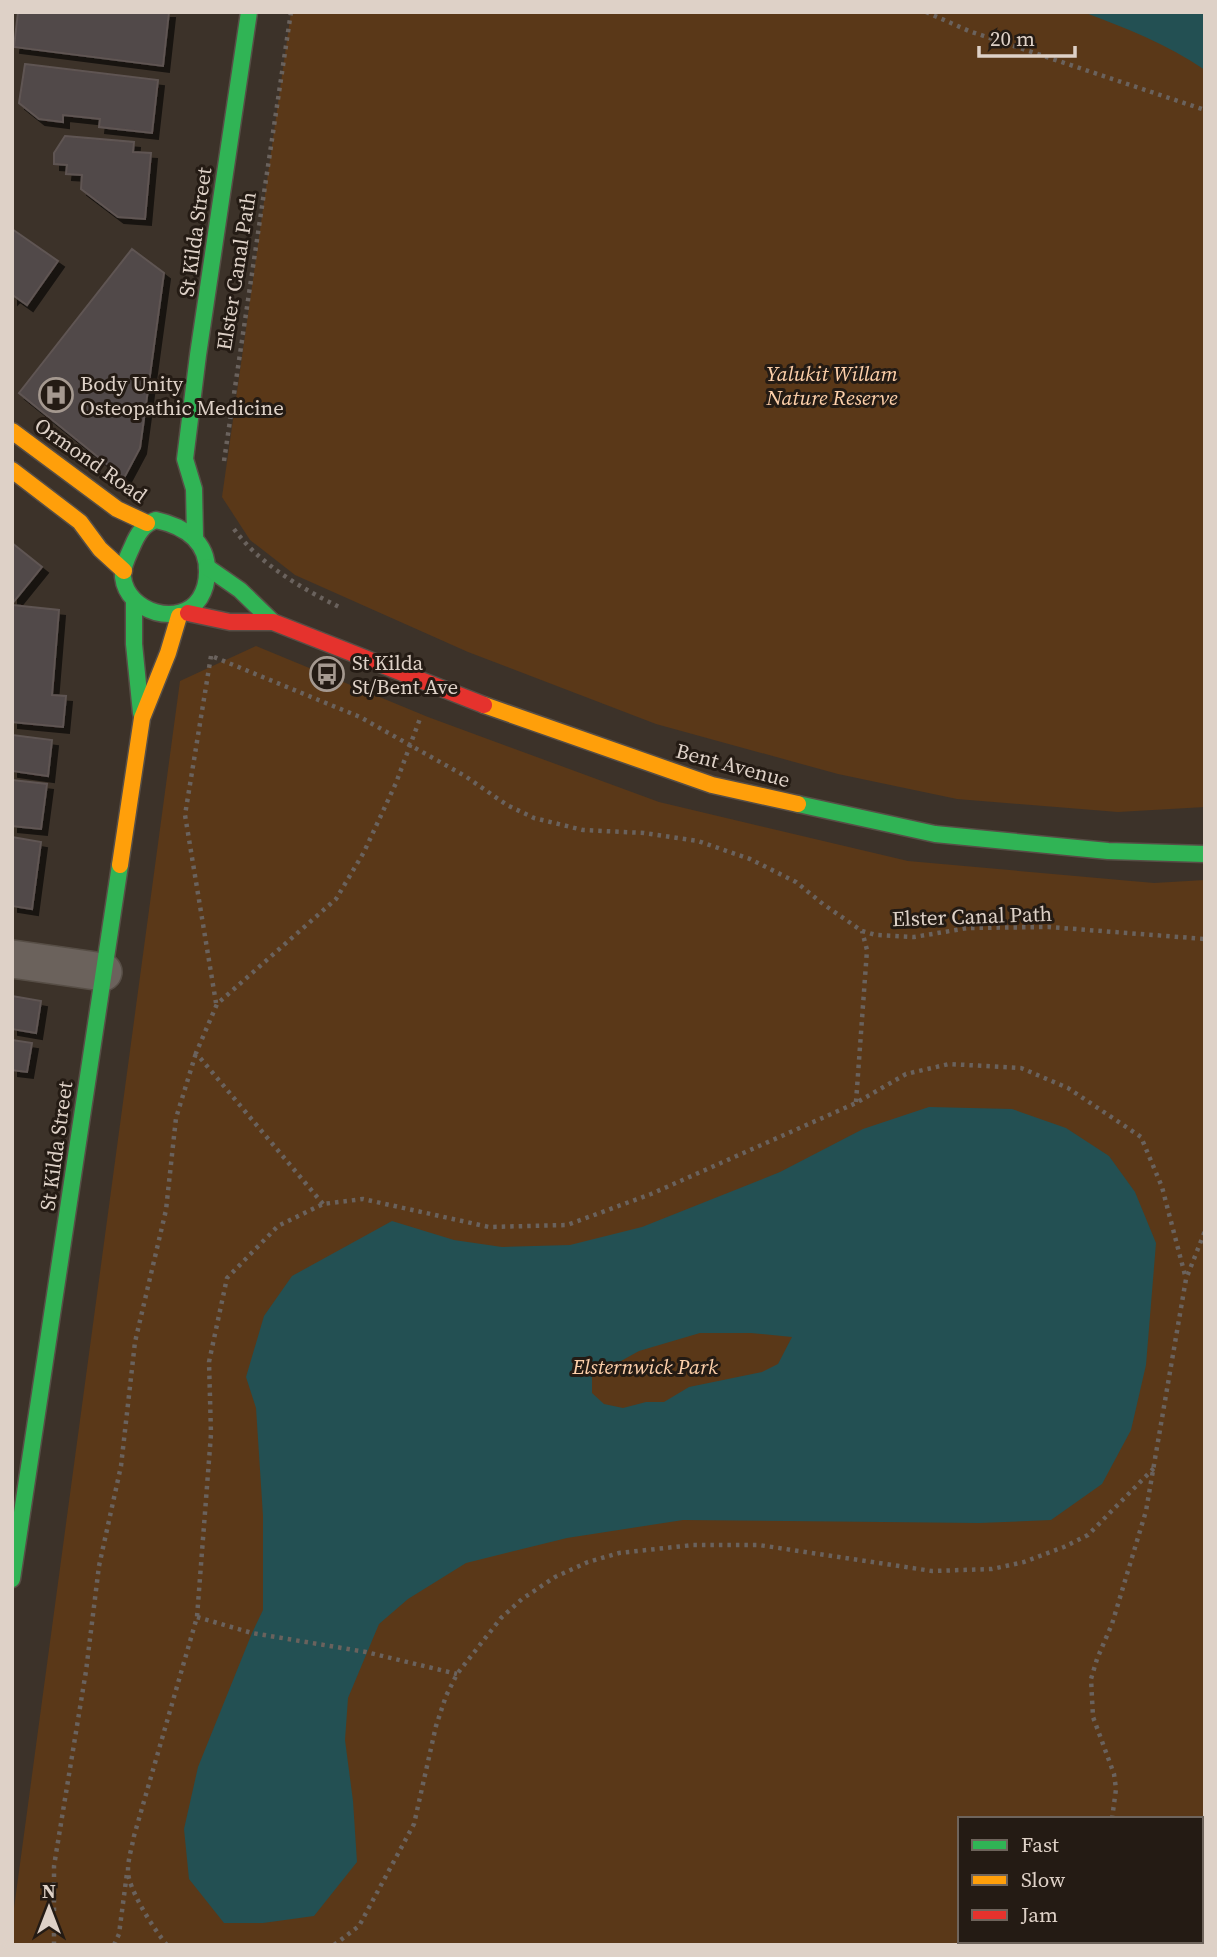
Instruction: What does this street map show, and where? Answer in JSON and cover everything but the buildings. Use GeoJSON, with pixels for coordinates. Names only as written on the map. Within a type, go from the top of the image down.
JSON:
{"type":"FeatureCollection","features":[{"type":"Feature","properties":{"kind":"main road","name":"St Kilda Street"},"geometry":{"type":"LineString","coordinates":[[195,536],[194,489],[186,459],[198,355],[249,12]]}},
{"type":"Feature","properties":{"kind":"main road","name":"Ormond Road"},"geometry":{"type":"LineString","coordinates":[[12,431],[117,509],[154,517]]}},
{"type":"Feature","properties":{"kind":"main road","name":"St Kilda Street"},"geometry":{"type":"LineString","coordinates":[[175,475],[186,459]]}},
{"type":"Feature","properties":{"kind":"main road"},"geometry":{"type":"LineString","coordinates":[[12,470],[80,522],[100,549],[124,571]]}},
{"type":"Feature","properties":{"kind":"main road"},"geometry":{"type":"LineString","coordinates":[[154,517],[178,525],[195,536],[202,549],[207,567],[204,591],[198,603],[184,614],[163,615],[134,600],[125,588],[124,571],[131,548],[154,517]]}},
{"type":"Feature","properties":{"kind":"main road","name":"Bent Avenue"},"geometry":{"type":"LineString","coordinates":[[207,567],[240,590],[273,622]]}},
{"type":"Feature","properties":{"kind":"main road","name":"St Kilda Street"},"geometry":{"type":"LineString","coordinates":[[134,600],[134,644],[142,718]]}},
{"type":"Feature","properties":{"kind":"main road","name":"St Kilda Street"},"geometry":{"type":"LineString","coordinates":[[12,1579],[142,718],[184,614]]}},
{"type":"Feature","properties":{"kind":"main road","name":"Bent Avenue"},"geometry":{"type":"LineString","coordinates":[[184,614],[230,622],[273,622],[519,719],[712,785],[935,834],[1108,851],[1205,853]]}},
{"type":"Feature","properties":{"kind":"street"},"geometry":{"type":"LineString","coordinates":[[12,959],[103,972]]}},
{"type":"Feature","properties":{"kind":"path","name":"Elster Canal Path"},"geometry":{"type":"LineString","coordinates":[[223,469],[291,12]]}},
{"type":"Feature","properties":{"kind":"path"},"geometry":{"type":"LineString","coordinates":[[926,12],[969,31],[1205,110]]}},
{"type":"Feature","properties":{"kind":"path"},"geometry":{"type":"LineString","coordinates":[[228,520],[253,551],[279,572],[352,614]]}},
{"type":"Feature","properties":{"kind":"path"},"geometry":{"type":"LineString","coordinates":[[54,1945],[54,1866],[86,1671],[99,1566],[121,1466],[135,1342],[166,1210],[176,1118],[196,1053],[217,1004],[185,815],[211,656]]}},
{"type":"Feature","properties":{"kind":"path","name":"Elster Canal Path"},"geometry":{"type":"LineString","coordinates":[[217,1004],[336,899],[364,852],[411,744],[465,776],[507,806],[534,818],[583,830],[644,833],[698,841],[750,859],[796,882],[862,931],[876,935],[914,937],[968,928],[1049,927],[1205,939]]}},
{"type":"Feature","properties":{"kind":"path"},"geometry":{"type":"LineString","coordinates":[[856,1102],[867,950],[862,931]]}},
{"type":"Feature","properties":{"kind":"path"},"geometry":{"type":"LineString","coordinates":[[196,1053],[323,1204]]}},
{"type":"Feature","properties":{"kind":"path"},"geometry":{"type":"LineString","coordinates":[[114,1945],[119,1934],[134,1836],[197,1618],[211,1434],[209,1362],[227,1278],[278,1226],[323,1204],[363,1199],[489,1227],[566,1225],[651,1194],[856,1102],[906,1074],[949,1064],[1021,1068],[1068,1088],[1141,1137],[1162,1187],[1186,1279]]}},
{"type":"Feature","properties":{"kind":"path"},"geometry":{"type":"LineString","coordinates":[[1112,1817],[1116,1789],[1114,1774],[1093,1717],[1091,1679],[1112,1624],[1133,1555],[1154,1468],[1186,1279],[1205,1231]]}},
{"type":"Feature","properties":{"kind":"path"},"geometry":{"type":"LineString","coordinates":[[1201,1244],[1205,1250]]}},
{"type":"Feature","properties":{"kind":"path"},"geometry":{"type":"LineString","coordinates":[[334,1945],[359,1926],[414,1824],[436,1726],[457,1674],[501,1618],[522,1599],[555,1577],[588,1562],[619,1553],[693,1545],[759,1545],[932,1571],[992,1569],[1024,1562],[1088,1535],[1154,1468]]}},
{"type":"Feature","properties":{"kind":"path"},"geometry":{"type":"LineString","coordinates":[[197,1618],[251,1633],[366,1652],[457,1674]]}},
{"type":"Feature","properties":{"kind":"path"},"geometry":{"type":"LineString","coordinates":[[127,1872],[142,1908],[157,1934],[167,1945]]}},
{"type":"Feature","properties":{"kind":"green space","name":"Yalukit Willam Nature Reserve"},"geometry":{"type":"Polygon","coordinates":[[[291,12],[1205,12],[1205,807],[1118,812],[957,799],[838,774],[656,724],[468,652],[295,575],[250,540],[222,497],[291,12]]]}},
{"type":"Feature","properties":{"kind":"green space","name":"Elsternwick Park"},"geometry":{"type":"Polygon","coordinates":[[[256,646],[428,717],[659,802],[908,861],[1154,883],[1205,880],[1205,1945],[12,1945],[12,1923],[180,681],[256,646]]]}},
{"type":"Feature","properties":{"kind":"water"},"geometry":{"type":"Polygon","coordinates":[[[1083,12],[1205,12],[1205,70],[1161,44],[1083,12]]]}},
{"type":"Feature","properties":{"kind":"water"},"geometry":{"type":"Polygon","coordinates":[[[929,1107],[1012,1109],[1066,1128],[1109,1156],[1135,1192],[1156,1243],[1146,1365],[1131,1430],[1102,1484],[1051,1520],[979,1523],[683,1520],[567,1538],[466,1563],[408,1599],[379,1624],[348,1698],[345,1740],[357,1862],[314,1916],[263,1923],[224,1923],[189,1879],[184,1829],[198,1767],[263,1610],[263,1516],[256,1408],[246,1377],[264,1316],[292,1276],[392,1221],[454,1240],[502,1247],[570,1245],[642,1227],[780,1172],[863,1129],[929,1107]],[[700,1333],[639,1351],[592,1377],[592,1393],[604,1404],[623,1408],[646,1402],[664,1402],[689,1387],[762,1372],[778,1364],[792,1337],[751,1333],[700,1333]]]}},
{"type":"Feature","properties":{"kind":"traffic: fast"},"geometry":{"type":"LineString","coordinates":[[195,536],[194,489],[185,459],[249,12]]}},
{"type":"Feature","properties":{"kind":"traffic: fast"},"geometry":{"type":"LineString","coordinates":[[156,520],[176,526],[192,537],[206,561],[207,579],[202,595],[191,607],[181,612],[168,614],[144,607],[134,600],[123,577],[123,569],[138,534],[147,524],[156,520]]}},
{"type":"Feature","properties":{"kind":"traffic: fast"},"geometry":{"type":"LineString","coordinates":[[207,567],[240,590],[273,622]]}},
{"type":"Feature","properties":{"kind":"traffic: fast"},"geometry":{"type":"LineString","coordinates":[[134,600],[134,644],[141,713]]}},
{"type":"Feature","properties":{"kind":"traffic: fast"},"geometry":{"type":"LineString","coordinates":[[798,804],[935,834],[1108,851],[1205,854]]}},
{"type":"Feature","properties":{"kind":"traffic: fast"},"geometry":{"type":"LineString","coordinates":[[12,1579],[120,865]]}},
{"type":"Feature","properties":{"kind":"traffic: slow"},"geometry":{"type":"LineString","coordinates":[[12,431],[117,509],[147,523]]}},
{"type":"Feature","properties":{"kind":"traffic: slow"},"geometry":{"type":"LineString","coordinates":[[12,470],[80,522],[100,549],[124,571]]}},
{"type":"Feature","properties":{"kind":"traffic: slow"},"geometry":{"type":"LineString","coordinates":[[120,865],[142,718],[168,653],[179,616]]}},
{"type":"Feature","properties":{"kind":"traffic: slow"},"geometry":{"type":"LineString","coordinates":[[484,705],[712,785],[798,804]]}},
{"type":"Feature","properties":{"kind":"traffic: jam"},"geometry":{"type":"LineString","coordinates":[[188,613],[230,622],[273,622],[484,705]]}},
{"type":"Feature","properties":{"kind":"place","name":"Body Unity Osteopathic Medicine"},"geometry":{"type":"Point","coordinates":[56,395]}},
{"type":"Feature","properties":{"kind":"place","name":"St Kilda St/Bent Ave"},"geometry":{"type":"Point","coordinates":[327,674]}}]}
